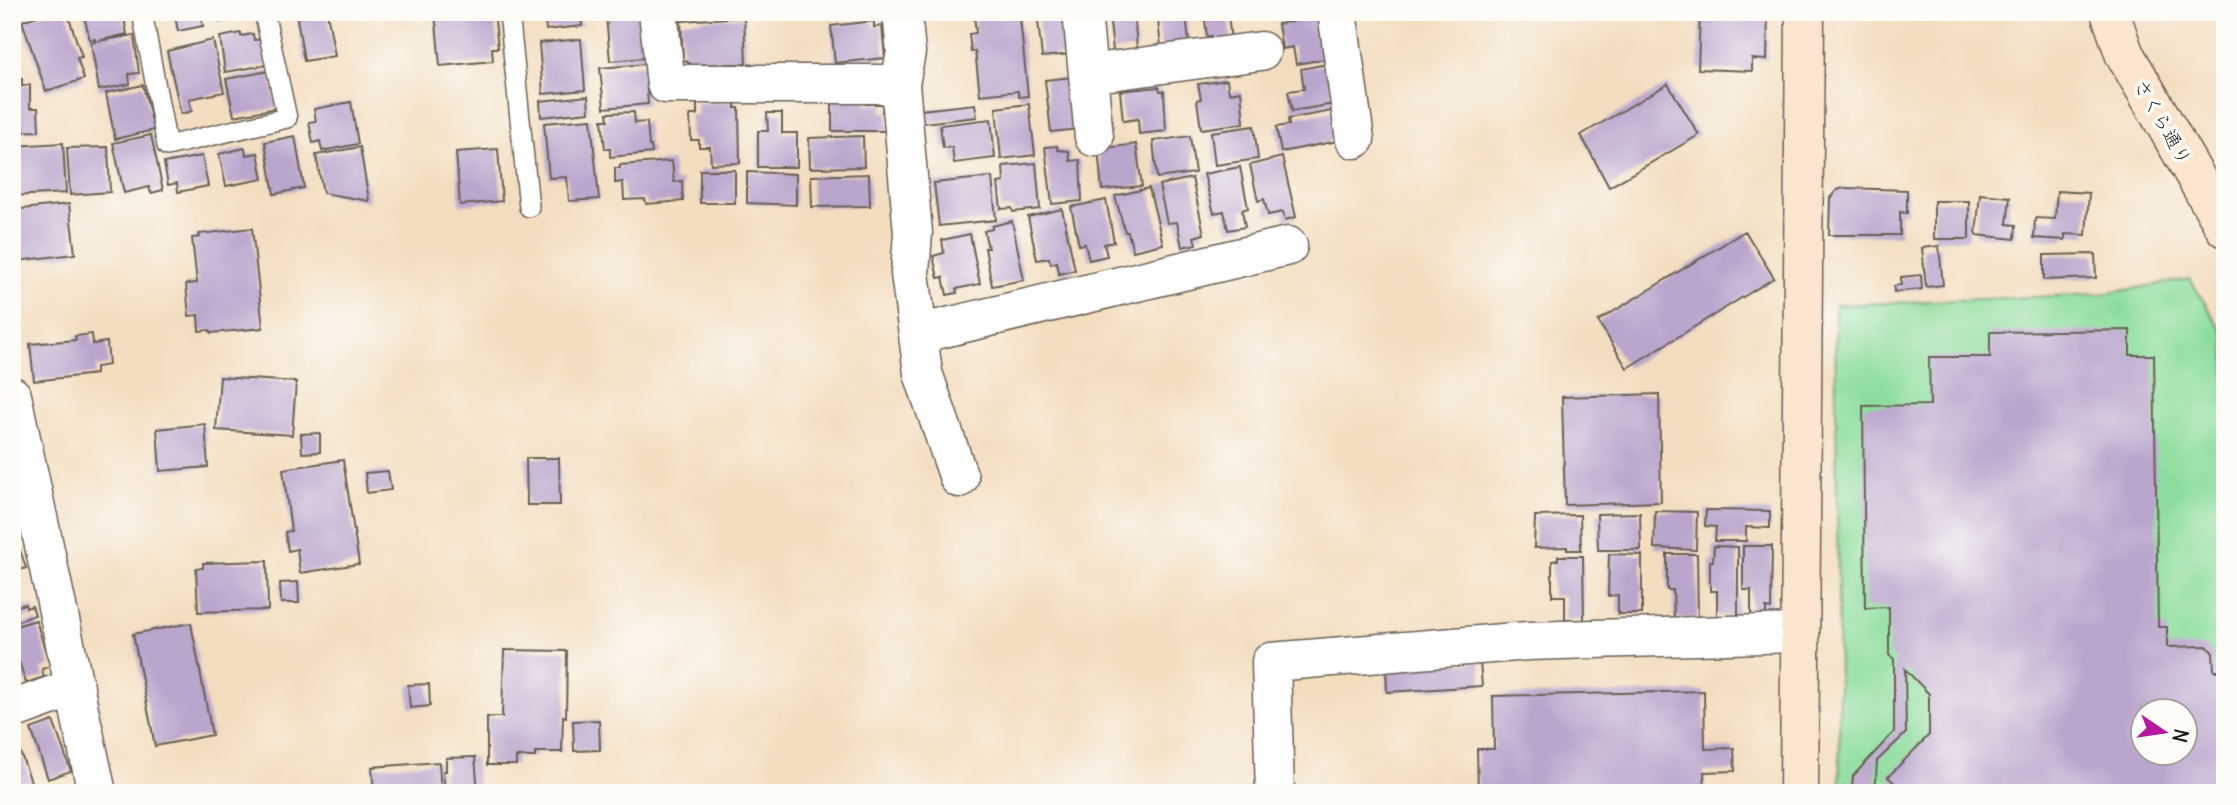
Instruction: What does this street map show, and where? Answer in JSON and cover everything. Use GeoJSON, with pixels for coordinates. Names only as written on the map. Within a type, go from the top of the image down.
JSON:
{"type":"FeatureCollection","features":[{"type":"Feature","properties":{"kind":"street"},"geometry":{"type":"LineString","coordinates":[[657,12],[666,84],[900,84]]}},
{"type":"Feature","properties":{"kind":"street"},"geometry":{"type":"LineString","coordinates":[[902,12],[906,52],[900,84],[913,233],[910,273],[923,373],[959,478]]}},
{"type":"Feature","properties":{"kind":"street"},"geometry":{"type":"LineString","coordinates":[[1082,12],[1094,137]]}},
{"type":"Feature","properties":{"kind":"street"},"geometry":{"type":"LineString","coordinates":[[1337,12],[1355,139]]}},
{"type":"Feature","properties":{"kind":"street"},"geometry":{"type":"LineString","coordinates":[[1799,793],[1805,12]]}},
{"type":"Feature","properties":{"kind":"street","name":"さくら通り"},"geometry":{"type":"LineString","coordinates":[[2110,12],[2124,53],[2225,228]]}},
{"type":"Feature","properties":{"kind":"street"},"geometry":{"type":"LineString","coordinates":[[1088,74],[1262,51]]}},
{"type":"Feature","properties":{"kind":"street"},"geometry":{"type":"LineString","coordinates":[[918,334],[1288,246]]}},
{"type":"Feature","properties":{"kind":"street"},"geometry":{"type":"LineString","coordinates":[[12,396],[26,522],[75,687],[97,793]]}},
{"type":"Feature","properties":{"kind":"street"},"geometry":{"type":"LineString","coordinates":[[1275,793],[1271,662],[1528,641],[1799,633]]}},
{"type":"Feature","properties":{"kind":"street"},"geometry":{"type":"LineString","coordinates":[[12,710],[75,687]]}},
{"type":"Feature","properties":{"kind":"lane"},"geometry":{"type":"LineString","coordinates":[[142,12],[167,146],[287,118],[264,12]]}},
{"type":"Feature","properties":{"kind":"lane"},"geometry":{"type":"LineString","coordinates":[[509,12],[530,207]]}},
{"type":"Feature","properties":{"kind":"green space"},"geometry":{"type":"Polygon","coordinates":[[[2190,279],[2225,336],[2225,793],[1840,793],[1835,305],[2101,294],[2190,279]]]}},
{"type":"Feature","properties":{"kind":"building"},"geometry":{"type":"Polygon","coordinates":[[[48,12],[67,12],[82,57],[77,58],[84,79],[46,91],[22,21],[48,12]]]}},
{"type":"Feature","properties":{"kind":"building"},"geometry":{"type":"Polygon","coordinates":[[[83,12],[123,12],[127,34],[98,41],[134,35],[139,73],[129,74],[130,84],[99,90],[91,43],[95,42],[95,39],[90,40],[83,12]]]}},
{"type":"Feature","properties":{"kind":"building"},"geometry":{"type":"Polygon","coordinates":[[[174,12],[200,12],[203,26],[178,31],[174,12]]]}},
{"type":"Feature","properties":{"kind":"building"},"geometry":{"type":"Polygon","coordinates":[[[217,12],[263,12],[263,13],[219,22],[217,12]]]}},
{"type":"Feature","properties":{"kind":"building"},"geometry":{"type":"Polygon","coordinates":[[[296,12],[327,12],[335,56],[304,61],[296,12]]]}},
{"type":"Feature","properties":{"kind":"building"},"geometry":{"type":"Polygon","coordinates":[[[435,12],[494,12],[498,48],[492,48],[493,61],[440,66],[435,12]]]}},
{"type":"Feature","properties":{"kind":"building"},"geometry":{"type":"Polygon","coordinates":[[[544,12],[580,12],[582,26],[546,30],[544,12]]]}},
{"type":"Feature","properties":{"kind":"building"},"geometry":{"type":"Polygon","coordinates":[[[641,12],[645,58],[610,61],[606,15],[641,12]]]}},
{"type":"Feature","properties":{"kind":"building"},"geometry":{"type":"Polygon","coordinates":[[[829,12],[874,12],[874,14],[830,19],[829,12]]]}},
{"type":"Feature","properties":{"kind":"building"},"geometry":{"type":"Polygon","coordinates":[[[1014,12],[1015,19],[1020,18],[1028,96],[1019,97],[1018,91],[980,95],[975,51],[971,52],[969,34],[976,33],[974,14],[1014,12]]]}},
{"type":"Feature","properties":{"kind":"building"},"geometry":{"type":"Polygon","coordinates":[[[1037,12],[1066,12],[1071,54],[1042,57],[1037,12]]]}},
{"type":"Feature","properties":{"kind":"building"},"geometry":{"type":"Polygon","coordinates":[[[1109,12],[1134,12],[1137,49],[1113,51],[1109,12]]]}},
{"type":"Feature","properties":{"kind":"building"},"geometry":{"type":"Polygon","coordinates":[[[1157,12],[1186,12],[1189,44],[1161,47],[1157,12]]]}},
{"type":"Feature","properties":{"kind":"building"},"geometry":{"type":"Polygon","coordinates":[[[1204,12],[1237,12],[1228,15],[1231,39],[1212,42],[1211,36],[1207,37],[1204,12]]]}},
{"type":"Feature","properties":{"kind":"building"},"geometry":{"type":"Polygon","coordinates":[[[1271,12],[1304,12],[1304,14],[1272,19],[1271,12]]]}},
{"type":"Feature","properties":{"kind":"building"},"geometry":{"type":"Polygon","coordinates":[[[1700,12],[1768,12],[1767,60],[1752,59],[1752,71],[1698,69],[1700,12]]]}},
{"type":"Feature","properties":{"kind":"building"},"geometry":{"type":"Polygon","coordinates":[[[1325,16],[1331,58],[1296,64],[1293,47],[1282,49],[1278,24],[1325,16]]]}},
{"type":"Feature","properties":{"kind":"building"},"geometry":{"type":"Polygon","coordinates":[[[744,17],[746,64],[692,65],[683,59],[681,21],[744,17]]]}},
{"type":"Feature","properties":{"kind":"building"},"geometry":{"type":"Polygon","coordinates":[[[874,21],[874,27],[882,26],[885,58],[835,63],[831,26],[874,21]]]}},
{"type":"Feature","properties":{"kind":"building"},"geometry":{"type":"Polygon","coordinates":[[[241,33],[241,36],[253,34],[254,40],[264,39],[267,65],[225,72],[220,37],[241,33]]]}},
{"type":"Feature","properties":{"kind":"building"},"geometry":{"type":"Polygon","coordinates":[[[581,39],[585,90],[543,94],[539,43],[581,39]]]}},
{"type":"Feature","properties":{"kind":"building"},"geometry":{"type":"Polygon","coordinates":[[[213,40],[224,92],[189,99],[192,111],[181,114],[167,51],[213,40]]]}},
{"type":"Feature","properties":{"kind":"building"},"geometry":{"type":"Polygon","coordinates":[[[645,64],[648,104],[604,108],[600,68],[645,64]]]}},
{"type":"Feature","properties":{"kind":"building"},"geometry":{"type":"Polygon","coordinates":[[[1327,64],[1334,104],[1292,111],[1288,91],[1304,89],[1301,69],[1327,64]]]}},
{"type":"Feature","properties":{"kind":"building"},"geometry":{"type":"Polygon","coordinates":[[[269,71],[277,108],[234,116],[226,79],[269,71]]]}},
{"type":"Feature","properties":{"kind":"building"},"geometry":{"type":"Polygon","coordinates":[[[1073,77],[1079,129],[1051,132],[1045,80],[1073,77]]]}},
{"type":"Feature","properties":{"kind":"building"},"geometry":{"type":"Polygon","coordinates":[[[22,79],[22,86],[30,85],[30,108],[38,108],[39,131],[12,132],[12,80],[22,79]]]}},
{"type":"Feature","properties":{"kind":"building"},"geometry":{"type":"Polygon","coordinates":[[[1227,80],[1229,93],[1241,91],[1244,123],[1201,129],[1198,84],[1227,80]]]}},
{"type":"Feature","properties":{"kind":"building"},"geometry":{"type":"Polygon","coordinates":[[[1668,84],[1699,135],[1609,187],[1581,135],[1668,84]]]}},
{"type":"Feature","properties":{"kind":"building"},"geometry":{"type":"Polygon","coordinates":[[[143,85],[154,130],[115,139],[106,93],[143,85]]]}},
{"type":"Feature","properties":{"kind":"building"},"geometry":{"type":"Polygon","coordinates":[[[1159,87],[1160,91],[1164,91],[1166,131],[1139,134],[1138,119],[1123,121],[1120,91],[1159,87]]]}},
{"type":"Feature","properties":{"kind":"building"},"geometry":{"type":"Polygon","coordinates":[[[588,96],[589,112],[541,117],[540,101],[588,96]]]}},
{"type":"Feature","properties":{"kind":"building"},"geometry":{"type":"Polygon","coordinates":[[[832,96],[867,96],[866,104],[883,104],[882,112],[887,112],[889,131],[832,131],[832,96]]]}},
{"type":"Feature","properties":{"kind":"building"},"geometry":{"type":"Polygon","coordinates":[[[351,102],[358,144],[322,151],[320,141],[313,143],[309,122],[316,121],[314,109],[351,102]]]}},
{"type":"Feature","properties":{"kind":"building"},"geometry":{"type":"Polygon","coordinates":[[[735,102],[735,108],[739,108],[740,163],[711,164],[710,147],[699,147],[699,140],[691,140],[690,115],[697,115],[697,103],[735,102]]]}},
{"type":"Feature","properties":{"kind":"building"},"geometry":{"type":"Polygon","coordinates":[[[975,104],[977,117],[923,123],[921,110],[975,104]]]}},
{"type":"Feature","properties":{"kind":"building"},"geometry":{"type":"Polygon","coordinates":[[[1029,104],[1035,155],[1001,159],[996,108],[1029,104]]]}},
{"type":"Feature","properties":{"kind":"building"},"geometry":{"type":"Polygon","coordinates":[[[1338,110],[1343,140],[1281,152],[1276,127],[1289,125],[1288,119],[1338,110]]]}},
{"type":"Feature","properties":{"kind":"building"},"geometry":{"type":"Polygon","coordinates":[[[634,112],[635,123],[647,122],[652,153],[610,157],[610,149],[605,149],[602,120],[608,120],[607,113],[634,112]]]}},
{"type":"Feature","properties":{"kind":"building"},"geometry":{"type":"Polygon","coordinates":[[[767,113],[782,113],[782,133],[797,133],[797,167],[758,167],[758,131],[768,131],[767,113]]]}},
{"type":"Feature","properties":{"kind":"building"},"geometry":{"type":"Polygon","coordinates":[[[591,119],[599,199],[569,201],[567,177],[549,178],[544,123],[591,119]]]}},
{"type":"Feature","properties":{"kind":"building"},"geometry":{"type":"Polygon","coordinates":[[[991,119],[995,158],[954,163],[952,147],[943,148],[940,125],[991,119]]]}},
{"type":"Feature","properties":{"kind":"building"},"geometry":{"type":"Polygon","coordinates":[[[1254,126],[1258,159],[1215,165],[1211,132],[1254,126]]]}},
{"type":"Feature","properties":{"kind":"building"},"geometry":{"type":"Polygon","coordinates":[[[151,135],[163,190],[151,193],[149,187],[124,193],[113,143],[151,135]]]}},
{"type":"Feature","properties":{"kind":"building"},"geometry":{"type":"Polygon","coordinates":[[[295,136],[304,188],[274,194],[265,142],[295,136]]]}},
{"type":"Feature","properties":{"kind":"building"},"geometry":{"type":"Polygon","coordinates":[[[863,136],[864,167],[810,168],[809,138],[863,136]]]}},
{"type":"Feature","properties":{"kind":"building"},"geometry":{"type":"Polygon","coordinates":[[[1190,136],[1195,173],[1157,178],[1153,141],[1190,136]]]}},
{"type":"Feature","properties":{"kind":"building"},"geometry":{"type":"Polygon","coordinates":[[[63,143],[66,193],[12,196],[12,146],[63,143]]]}},
{"type":"Feature","properties":{"kind":"building"},"geometry":{"type":"Polygon","coordinates":[[[1136,144],[1142,186],[1102,190],[1098,149],[1136,144]]]}},
{"type":"Feature","properties":{"kind":"building"},"geometry":{"type":"Polygon","coordinates":[[[1057,146],[1058,150],[1069,151],[1070,161],[1080,160],[1082,201],[1052,204],[1045,147],[1057,146]]]}},
{"type":"Feature","properties":{"kind":"building"},"geometry":{"type":"Polygon","coordinates":[[[108,147],[110,192],[70,195],[67,148],[108,147]]]}},
{"type":"Feature","properties":{"kind":"building"},"geometry":{"type":"Polygon","coordinates":[[[360,147],[369,201],[323,193],[316,155],[360,147]]]}},
{"type":"Feature","properties":{"kind":"building"},"geometry":{"type":"Polygon","coordinates":[[[245,148],[246,155],[258,153],[263,179],[226,186],[219,154],[245,148]]]}},
{"type":"Feature","properties":{"kind":"building"},"geometry":{"type":"Polygon","coordinates":[[[498,149],[502,201],[460,205],[456,152],[498,149]]]}},
{"type":"Feature","properties":{"kind":"building"},"geometry":{"type":"Polygon","coordinates":[[[202,156],[208,186],[178,192],[177,183],[168,185],[164,163],[202,156]]]}},
{"type":"Feature","properties":{"kind":"building"},"geometry":{"type":"Polygon","coordinates":[[[1282,157],[1296,217],[1285,220],[1283,212],[1268,215],[1264,199],[1258,201],[1250,165],[1282,157]]]}},
{"type":"Feature","properties":{"kind":"building"},"geometry":{"type":"Polygon","coordinates":[[[672,161],[674,182],[682,181],[683,201],[646,204],[645,199],[624,200],[623,182],[615,183],[615,168],[620,168],[620,165],[672,161]]]}},
{"type":"Feature","properties":{"kind":"building"},"geometry":{"type":"Polygon","coordinates":[[[1036,163],[1040,209],[1013,212],[1012,208],[1001,209],[998,183],[1004,182],[1003,166],[1036,163]]]}},
{"type":"Feature","properties":{"kind":"building"},"geometry":{"type":"Polygon","coordinates":[[[1240,167],[1248,208],[1242,210],[1245,227],[1228,230],[1224,211],[1214,213],[1204,174],[1240,167]]]}},
{"type":"Feature","properties":{"kind":"building"},"geometry":{"type":"Polygon","coordinates":[[[700,170],[735,170],[735,203],[700,203],[700,170]]]}},
{"type":"Feature","properties":{"kind":"building"},"geometry":{"type":"Polygon","coordinates":[[[747,172],[796,174],[796,205],[747,203],[747,172]]]}},
{"type":"Feature","properties":{"kind":"building"},"geometry":{"type":"Polygon","coordinates":[[[869,174],[870,206],[812,207],[811,176],[869,174]]]}},
{"type":"Feature","properties":{"kind":"building"},"geometry":{"type":"Polygon","coordinates":[[[992,177],[996,220],[939,226],[934,183],[992,177]]]}},
{"type":"Feature","properties":{"kind":"building"},"geometry":{"type":"Polygon","coordinates":[[[1192,178],[1204,234],[1194,237],[1196,244],[1182,247],[1177,222],[1167,223],[1159,185],[1192,178]]]}},
{"type":"Feature","properties":{"kind":"building"},"geometry":{"type":"Polygon","coordinates":[[[1149,188],[1163,244],[1133,251],[1115,196],[1149,188]]]}},
{"type":"Feature","properties":{"kind":"building"},"geometry":{"type":"Polygon","coordinates":[[[1837,190],[1907,190],[1907,213],[1900,212],[1900,235],[1829,235],[1830,198],[1837,190]]]}},
{"type":"Feature","properties":{"kind":"building"},"geometry":{"type":"Polygon","coordinates":[[[2057,191],[2089,193],[2086,235],[2065,234],[2065,240],[2034,238],[2035,218],[2055,219],[2057,191]]]}},
{"type":"Feature","properties":{"kind":"building"},"geometry":{"type":"Polygon","coordinates":[[[1980,194],[2010,197],[2007,224],[2016,225],[2015,239],[1976,235],[1980,194]]]}},
{"type":"Feature","properties":{"kind":"building"},"geometry":{"type":"Polygon","coordinates":[[[1106,200],[1114,242],[1104,244],[1107,256],[1089,260],[1085,244],[1079,245],[1071,207],[1106,200]]]}},
{"type":"Feature","properties":{"kind":"building"},"geometry":{"type":"Polygon","coordinates":[[[1934,201],[1969,201],[1969,239],[1934,239],[1934,201]]]}},
{"type":"Feature","properties":{"kind":"building"},"geometry":{"type":"Polygon","coordinates":[[[69,204],[75,254],[17,261],[16,249],[12,250],[12,210],[69,204]]]}},
{"type":"Feature","properties":{"kind":"building"},"geometry":{"type":"Polygon","coordinates":[[[1062,209],[1075,270],[1059,274],[1057,262],[1051,264],[1049,258],[1037,260],[1028,217],[1062,209]]]}},
{"type":"Feature","properties":{"kind":"building"},"geometry":{"type":"Polygon","coordinates":[[[1012,221],[1024,280],[992,286],[984,231],[1012,221]]]}},
{"type":"Feature","properties":{"kind":"building"},"geometry":{"type":"Polygon","coordinates":[[[252,228],[263,328],[211,333],[210,330],[199,331],[198,315],[189,316],[186,284],[197,283],[192,238],[200,237],[199,234],[252,228]]]}},
{"type":"Feature","properties":{"kind":"building"},"geometry":{"type":"Polygon","coordinates":[[[1745,231],[1774,278],[1627,368],[1598,321],[1745,231]]]}},
{"type":"Feature","properties":{"kind":"building"},"geometry":{"type":"Polygon","coordinates":[[[970,234],[980,284],[956,289],[957,293],[947,295],[943,277],[938,278],[933,256],[944,253],[942,240],[970,234]]]}},
{"type":"Feature","properties":{"kind":"building"},"geometry":{"type":"Polygon","coordinates":[[[1939,246],[1943,285],[1926,287],[1922,248],[1939,246]]]}},
{"type":"Feature","properties":{"kind":"building"},"geometry":{"type":"Polygon","coordinates":[[[2095,254],[2096,278],[2044,280],[2044,255],[2095,254]]]}},
{"type":"Feature","properties":{"kind":"building"},"geometry":{"type":"Polygon","coordinates":[[[1921,275],[1922,289],[1894,292],[1894,286],[1901,285],[1901,277],[1921,275]]]}},
{"type":"Feature","properties":{"kind":"building"},"geometry":{"type":"Polygon","coordinates":[[[2130,330],[2130,355],[2154,355],[2158,627],[2167,627],[2167,647],[2207,646],[2213,653],[2214,671],[2222,671],[2225,793],[1905,793],[1888,777],[1929,735],[1929,694],[1905,669],[1906,733],[1877,761],[1875,793],[1843,793],[1843,787],[1852,788],[1853,776],[1894,732],[1894,659],[1889,655],[1889,607],[1865,608],[1863,406],[1930,405],[1929,357],[1990,357],[1990,332],[2130,330]]]}},
{"type":"Feature","properties":{"kind":"building"},"geometry":{"type":"Polygon","coordinates":[[[92,334],[93,344],[107,342],[109,365],[96,367],[96,374],[34,381],[30,344],[76,340],[75,336],[92,334]]]}},
{"type":"Feature","properties":{"kind":"building"},"geometry":{"type":"Polygon","coordinates":[[[220,377],[296,382],[292,435],[216,430],[220,377]]]}},
{"type":"Feature","properties":{"kind":"building"},"geometry":{"type":"Polygon","coordinates":[[[1659,394],[1661,502],[1565,505],[1562,397],[1659,394]]]}},
{"type":"Feature","properties":{"kind":"building"},"geometry":{"type":"Polygon","coordinates":[[[205,424],[208,467],[160,471],[157,429],[205,424]]]}},
{"type":"Feature","properties":{"kind":"building"},"geometry":{"type":"Polygon","coordinates":[[[320,433],[320,452],[302,453],[301,434],[320,433]]]}},
{"type":"Feature","properties":{"kind":"building"},"geometry":{"type":"Polygon","coordinates":[[[526,458],[559,458],[560,505],[527,505],[526,458]]]}},
{"type":"Feature","properties":{"kind":"building"},"geometry":{"type":"Polygon","coordinates":[[[343,460],[359,564],[300,573],[297,549],[288,551],[285,532],[291,531],[283,469],[343,460]]]}},
{"type":"Feature","properties":{"kind":"building"},"geometry":{"type":"Polygon","coordinates":[[[388,471],[391,490],[367,493],[365,473],[388,471]]]}},
{"type":"Feature","properties":{"kind":"building"},"geometry":{"type":"Polygon","coordinates":[[[1706,510],[1770,511],[1770,528],[1746,527],[1746,541],[1715,541],[1716,527],[1705,526],[1706,510]]]}},
{"type":"Feature","properties":{"kind":"building"},"geometry":{"type":"Polygon","coordinates":[[[1655,511],[1697,512],[1696,550],[1654,548],[1655,511]]]}},
{"type":"Feature","properties":{"kind":"building"},"geometry":{"type":"Polygon","coordinates":[[[1640,513],[1641,550],[1598,550],[1597,514],[1640,513]]]}},
{"type":"Feature","properties":{"kind":"building"},"geometry":{"type":"Polygon","coordinates":[[[1580,515],[1581,550],[1567,550],[1567,547],[1534,548],[1535,516],[1580,515]]]}},
{"type":"Feature","properties":{"kind":"building"},"geometry":{"type":"Polygon","coordinates":[[[16,538],[26,568],[12,572],[12,540],[16,538]]]}},
{"type":"Feature","properties":{"kind":"building"},"geometry":{"type":"Polygon","coordinates":[[[1714,546],[1738,547],[1738,616],[1717,616],[1717,591],[1710,591],[1710,561],[1713,561],[1714,546]]]}},
{"type":"Feature","properties":{"kind":"building"},"geometry":{"type":"Polygon","coordinates":[[[1743,546],[1772,546],[1771,609],[1766,608],[1766,616],[1751,615],[1751,590],[1743,590],[1743,546]]]}},
{"type":"Feature","properties":{"kind":"building"},"geometry":{"type":"Polygon","coordinates":[[[1609,554],[1642,555],[1642,614],[1618,614],[1618,595],[1608,596],[1609,554]]]}},
{"type":"Feature","properties":{"kind":"building"},"geometry":{"type":"Polygon","coordinates":[[[1667,554],[1697,554],[1698,618],[1674,618],[1673,590],[1667,590],[1667,554]]]}},
{"type":"Feature","properties":{"kind":"building"},"geometry":{"type":"Polygon","coordinates":[[[1558,556],[1583,556],[1584,620],[1565,620],[1565,596],[1552,596],[1552,561],[1558,560],[1558,556]]]}},
{"type":"Feature","properties":{"kind":"building"},"geometry":{"type":"Polygon","coordinates":[[[267,561],[268,610],[198,612],[196,569],[203,568],[203,563],[267,561]]]}},
{"type":"Feature","properties":{"kind":"building"},"geometry":{"type":"Polygon","coordinates":[[[298,582],[299,603],[281,603],[280,583],[298,582]]]}},
{"type":"Feature","properties":{"kind":"building"},"geometry":{"type":"Polygon","coordinates":[[[13,590],[18,606],[32,606],[35,615],[12,623],[13,590]]]}},
{"type":"Feature","properties":{"kind":"building"},"geometry":{"type":"Polygon","coordinates":[[[36,620],[50,666],[42,669],[44,677],[26,683],[12,640],[12,627],[36,620]]]}},
{"type":"Feature","properties":{"kind":"building"},"geometry":{"type":"Polygon","coordinates":[[[191,623],[212,735],[155,746],[133,634],[191,623]]]}},
{"type":"Feature","properties":{"kind":"building"},"geometry":{"type":"Polygon","coordinates":[[[504,650],[567,651],[566,717],[563,716],[562,752],[535,752],[535,757],[516,757],[516,765],[487,765],[487,717],[502,717],[504,650]]]}},
{"type":"Feature","properties":{"kind":"building"},"geometry":{"type":"Polygon","coordinates":[[[1480,662],[1482,686],[1387,692],[1386,667],[1480,662]]]}},
{"type":"Feature","properties":{"kind":"building"},"geometry":{"type":"Polygon","coordinates":[[[429,684],[430,706],[410,708],[408,685],[429,684]]]}},
{"type":"Feature","properties":{"kind":"building"},"geometry":{"type":"Polygon","coordinates":[[[1704,691],[1705,749],[1734,748],[1735,771],[1704,772],[1705,793],[1478,793],[1477,749],[1494,749],[1493,696],[1704,691]]]}},
{"type":"Feature","properties":{"kind":"building"},"geometry":{"type":"Polygon","coordinates":[[[599,720],[600,750],[574,751],[573,721],[599,720]]]}},
{"type":"Feature","properties":{"kind":"building"},"geometry":{"type":"Polygon","coordinates":[[[53,721],[71,771],[48,779],[31,729],[53,721]]]}},
{"type":"Feature","properties":{"kind":"building"},"geometry":{"type":"Polygon","coordinates":[[[16,741],[33,787],[12,793],[12,743],[16,741]]]}},
{"type":"Feature","properties":{"kind":"building"},"geometry":{"type":"Polygon","coordinates":[[[475,757],[478,793],[445,793],[443,771],[446,771],[446,758],[475,757]]]}},
{"type":"Feature","properties":{"kind":"building"},"geometry":{"type":"Polygon","coordinates":[[[439,762],[441,793],[374,793],[372,767],[439,762]]]}}]}
